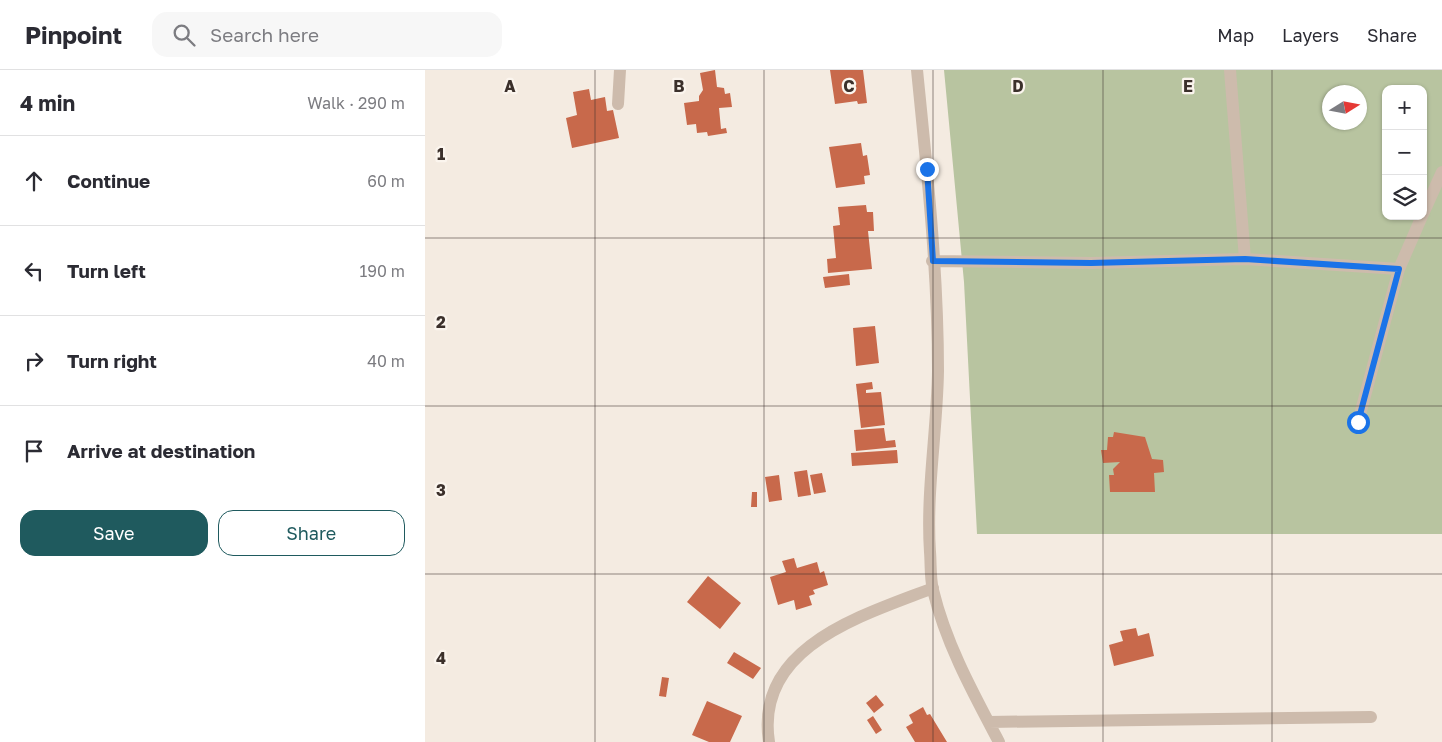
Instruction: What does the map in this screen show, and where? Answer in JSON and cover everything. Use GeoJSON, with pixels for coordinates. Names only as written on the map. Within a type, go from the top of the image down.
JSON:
{"type":"FeatureCollection","features":[{"type":"Feature","properties":{"kind":"street"},"geometry":{"type":"LineString","coordinates":[[618,104],[620,70]]}},
{"type":"Feature","properties":{"kind":"street"},"geometry":{"type":"LineString","coordinates":[[917,70],[933,261],[937,342],[937,412],[930,481],[929,528],[933,588],[949,641],[999,742]]}},
{"type":"Feature","properties":{"kind":"street"},"geometry":{"type":"LineString","coordinates":[[1230,70],[1245,259]]}},
{"type":"Feature","properties":{"kind":"street"},"geometry":{"type":"LineString","coordinates":[[1427,206],[1442,172]]}},
{"type":"Feature","properties":{"kind":"street"},"geometry":{"type":"LineString","coordinates":[[1358,422],[1399,269],[1421,220]]}},
{"type":"Feature","properties":{"kind":"street"},"geometry":{"type":"LineString","coordinates":[[933,261],[1091,263],[1245,259],[1399,269]]}},
{"type":"Feature","properties":{"kind":"street"},"geometry":{"type":"LineString","coordinates":[[769,742],[767,731],[771,699],[781,677],[797,656],[814,641],[857,618],[933,588]]}},
{"type":"Feature","properties":{"kind":"street"},"geometry":{"type":"LineString","coordinates":[[989,722],[1371,717]]}},
{"type":"Feature","properties":{"kind":"green space"},"geometry":{"type":"Polygon","coordinates":[[[944,70],[1442,70],[1442,534],[977,534],[964,282],[944,70]]]}},
{"type":"Feature","properties":{"kind":"building"},"geometry":{"type":"Polygon","coordinates":[[[715,70],[717,87],[724,88],[725,94],[730,93],[732,107],[719,108],[721,129],[726,128],[727,133],[708,136],[707,132],[697,133],[696,124],[687,125],[684,103],[699,101],[699,96],[703,90],[700,73],[715,70]]]}},
{"type":"Feature","properties":{"kind":"building"},"geometry":{"type":"Polygon","coordinates":[[[830,70],[863,70],[867,103],[858,104],[857,101],[835,104],[830,70]]]}},
{"type":"Feature","properties":{"kind":"building"},"geometry":{"type":"Polygon","coordinates":[[[589,89],[591,100],[605,97],[607,111],[613,110],[619,138],[572,148],[566,118],[577,115],[573,92],[589,89]]]}},
{"type":"Feature","properties":{"kind":"building"},"geometry":{"type":"Polygon","coordinates":[[[861,143],[863,156],[867,155],[870,175],[864,176],[865,184],[836,188],[829,147],[861,143]]]}},
{"type":"Feature","properties":{"kind":"building"},"geometry":{"type":"Polygon","coordinates":[[[866,205],[867,212],[873,212],[874,231],[868,231],[872,269],[828,273],[827,259],[836,258],[833,226],[840,225],[838,207],[866,205]]]}},
{"type":"Feature","properties":{"kind":"building"},"geometry":{"type":"Polygon","coordinates":[[[849,274],[850,285],[825,288],[823,277],[849,274]]]}},
{"type":"Feature","properties":{"kind":"building"},"geometry":{"type":"Polygon","coordinates":[[[875,326],[879,363],[856,366],[853,328],[875,326]]]}},
{"type":"Feature","properties":{"kind":"building"},"geometry":{"type":"Polygon","coordinates":[[[872,382],[873,389],[866,390],[866,393],[881,392],[885,425],[861,428],[856,384],[872,382]]]}},
{"type":"Feature","properties":{"kind":"building"},"geometry":{"type":"Polygon","coordinates":[[[884,428],[886,441],[895,440],[896,447],[856,451],[854,430],[884,428]]]}},
{"type":"Feature","properties":{"kind":"building"},"geometry":{"type":"Polygon","coordinates":[[[1114,432],[1145,437],[1152,459],[1163,460],[1164,472],[1154,473],[1155,492],[1110,492],[1109,475],[1114,475],[1113,469],[1120,462],[1103,463],[1101,450],[1107,450],[1108,437],[1113,437],[1114,432]]]}},
{"type":"Feature","properties":{"kind":"building"},"geometry":{"type":"Polygon","coordinates":[[[897,450],[898,463],[852,466],[851,453],[897,450]]]}},
{"type":"Feature","properties":{"kind":"building"},"geometry":{"type":"Polygon","coordinates":[[[807,470],[811,495],[798,497],[794,472],[807,470]]]}},
{"type":"Feature","properties":{"kind":"building"},"geometry":{"type":"Polygon","coordinates":[[[822,473],[826,492],[814,494],[810,475],[822,473]]]}},
{"type":"Feature","properties":{"kind":"building"},"geometry":{"type":"Polygon","coordinates":[[[779,475],[782,500],[769,502],[765,477],[779,475]]]}},
{"type":"Feature","properties":{"kind":"building"},"geometry":{"type":"Polygon","coordinates":[[[752,492],[757,492],[757,507],[751,507],[752,492]]]}},
{"type":"Feature","properties":{"kind":"building"},"geometry":{"type":"Polygon","coordinates":[[[794,558],[797,568],[817,562],[820,573],[824,571],[828,585],[813,590],[815,594],[809,596],[812,605],[796,610],[794,600],[778,605],[770,577],[786,572],[782,561],[794,558]]]}},
{"type":"Feature","properties":{"kind":"building"},"geometry":{"type":"Polygon","coordinates":[[[708,576],[741,603],[720,629],[687,602],[708,576]]]}},
{"type":"Feature","properties":{"kind":"building"},"geometry":{"type":"Polygon","coordinates":[[[1136,628],[1138,636],[1149,633],[1154,656],[1114,666],[1109,645],[1123,641],[1120,631],[1136,628]]]}},
{"type":"Feature","properties":{"kind":"building"},"geometry":{"type":"Polygon","coordinates":[[[734,652],[761,668],[753,679],[727,663],[734,652]]]}},
{"type":"Feature","properties":{"kind":"building"},"geometry":{"type":"Polygon","coordinates":[[[662,677],[669,678],[666,697],[659,696],[662,677]]]}},
{"type":"Feature","properties":{"kind":"building"},"geometry":{"type":"Polygon","coordinates":[[[876,695],[884,705],[874,713],[866,703],[876,695]]]}},
{"type":"Feature","properties":{"kind":"building"},"geometry":{"type":"Polygon","coordinates":[[[707,701],[742,716],[730,742],[709,742],[692,735],[707,701]]]}},
{"type":"Feature","properties":{"kind":"building"},"geometry":{"type":"Polygon","coordinates":[[[923,707],[927,715],[930,714],[947,742],[915,742],[906,727],[913,723],[909,715],[923,707]]]}},
{"type":"Feature","properties":{"kind":"building"},"geometry":{"type":"Polygon","coordinates":[[[873,716],[882,730],[876,734],[867,720],[873,716]]]}},
{"type":"Feature","properties":{"kind":"route"},"geometry":{"type":"LineString","coordinates":[[927,169],[933,261],[1091,263],[1245,259],[1399,269],[1358,422]]}}]}
